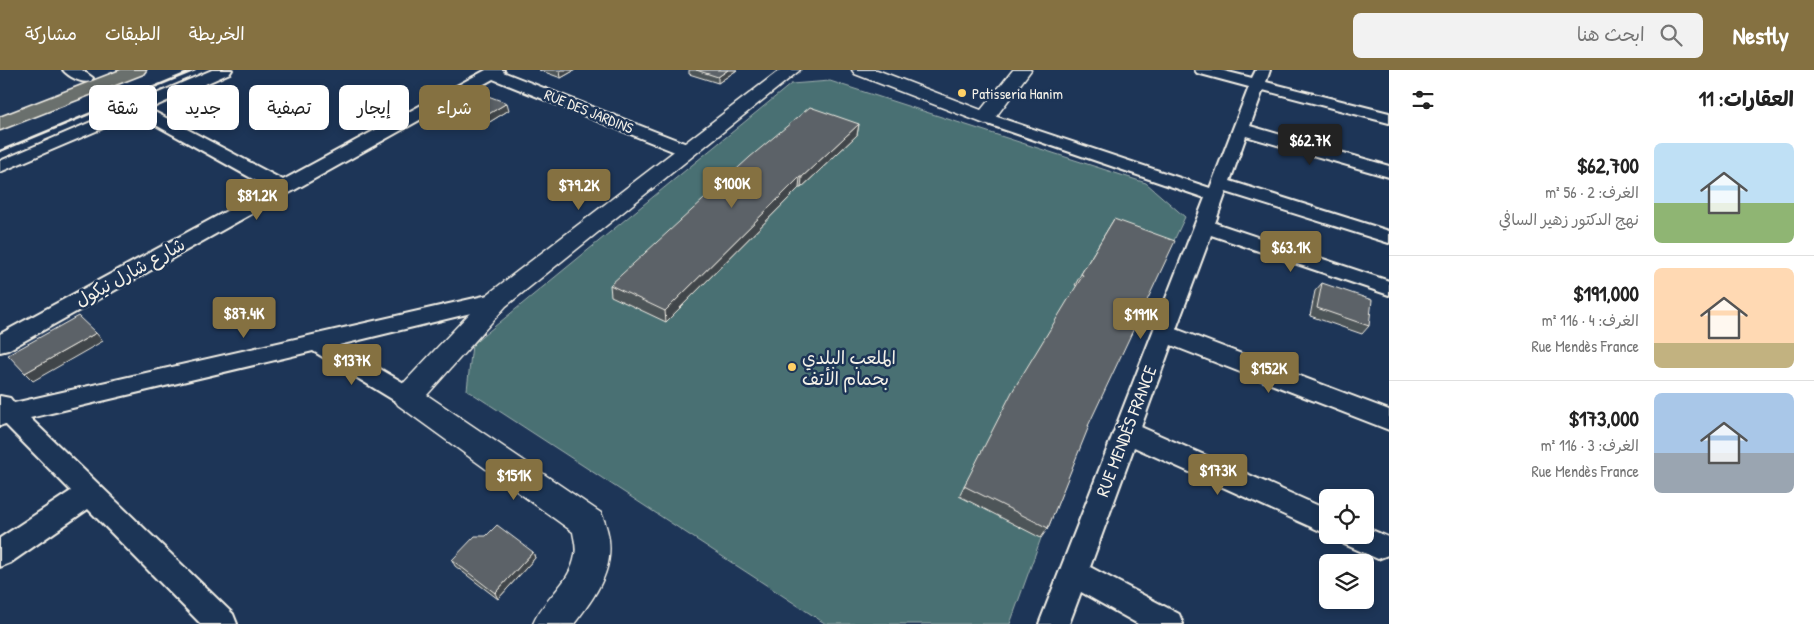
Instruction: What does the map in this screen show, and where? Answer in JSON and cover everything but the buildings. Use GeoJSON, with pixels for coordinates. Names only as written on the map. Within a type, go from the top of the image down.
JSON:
{"type":"FeatureCollection","features":[{"type":"Feature","properties":{"kind":"highway"},"geometry":{"type":"LineString","coordinates":[[0,113],[78,74],[108,70]]}},
{"type":"Feature","properties":{"kind":"highway"},"geometry":{"type":"LineString","coordinates":[[0,124],[137,70]]}},
{"type":"Feature","properties":{"kind":"street"},"geometry":{"type":"LineString","coordinates":[[157,99],[225,70]]}},
{"type":"Feature","properties":{"kind":"street"},"geometry":{"type":"LineString","coordinates":[[408,397],[497,300],[686,150],[791,70]]}},
{"type":"Feature","properties":{"kind":"street"},"geometry":{"type":"LineString","coordinates":[[861,70],[985,118],[1218,190],[1389,236]]}},
{"type":"Feature","properties":{"kind":"street"},"geometry":{"type":"LineString","coordinates":[[985,118],[1022,70]]}},
{"type":"Feature","properties":{"kind":"street"},"geometry":{"type":"LineString","coordinates":[[1202,70],[1260,77],[1389,118]]}},
{"type":"Feature","properties":{"kind":"street","name":"RUE DES JARDINS"},"geometry":{"type":"LineString","coordinates":[[495,71],[686,150]]}},
{"type":"Feature","properties":{"kind":"street","name":"شارع شارل نيكول"},"geometry":{"type":"LineString","coordinates":[[0,344],[495,71]]}},
{"type":"Feature","properties":{"kind":"street","name":"RUE MENDÈS FRANCE"},"geometry":{"type":"LineString","coordinates":[[1054,624],[1260,77]]}},
{"type":"Feature","properties":{"kind":"street"},"geometry":{"type":"LineString","coordinates":[[157,119],[283,188]]}},
{"type":"Feature","properties":{"kind":"street"},"geometry":{"type":"LineString","coordinates":[[0,167],[89,128]]}},
{"type":"Feature","properties":{"kind":"street"},"geometry":{"type":"LineString","coordinates":[[1241,129],[1389,172]]}},
{"type":"Feature","properties":{"kind":"street"},"geometry":{"type":"LineString","coordinates":[[1204,226],[1389,288]]}},
{"type":"Feature","properties":{"kind":"street"},"geometry":{"type":"LineString","coordinates":[[3,411],[497,300]]}},
{"type":"Feature","properties":{"kind":"street"},"geometry":{"type":"LineString","coordinates":[[1163,333],[1389,420]]}},
{"type":"Feature","properties":{"kind":"street"},"geometry":{"type":"LineString","coordinates":[[316,342],[408,397],[589,524],[593,554],[583,584],[551,624]]}},
{"type":"Feature","properties":{"kind":"street"},"geometry":{"type":"LineString","coordinates":[[3,411],[90,493],[211,621]]}},
{"type":"Feature","properties":{"kind":"street"},"geometry":{"type":"LineString","coordinates":[[1126,432],[1319,519]]}},
{"type":"Feature","properties":{"kind":"street"},"geometry":{"type":"LineString","coordinates":[[0,554],[90,493]]}},
{"type":"Feature","properties":{"kind":"street"},"geometry":{"type":"LineString","coordinates":[[1073,574],[1168,624]]}},
{"type":"Feature","properties":{"kind":"green space","name":"الملعب البلدي بحمام الأتف"},"geometry":{"type":"Polygon","coordinates":[[[830,81],[1146,183],[1185,217],[1090,419],[1041,538],[1010,624],[826,624],[467,390],[472,345],[791,84],[830,81]]]}},
{"type":"Feature","properties":{"kind":"railway"},"geometry":{"type":"LineString","coordinates":[[0,151],[195,70]]}},
{"type":"Feature","properties":{"kind":"place","name":"Patisseria Hanim"},"geometry":{"type":"Point","coordinates":[962,93]}},
{"type":"Feature","properties":{"kind":"place","name":"الملعب البلدي بحمام الأتف"},"geometry":{"type":"Point","coordinates":[792,367]}}]}
